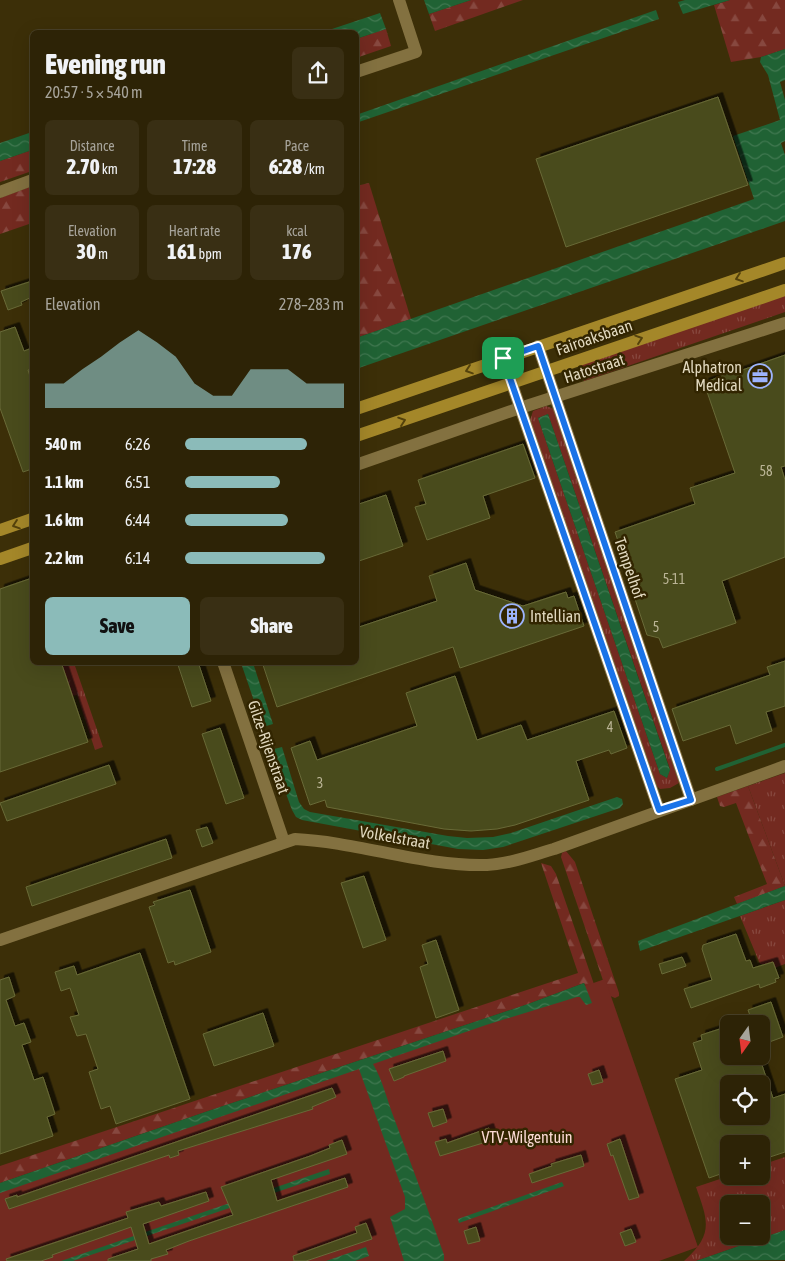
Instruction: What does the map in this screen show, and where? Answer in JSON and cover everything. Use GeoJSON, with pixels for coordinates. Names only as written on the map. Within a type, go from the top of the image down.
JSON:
{"type":"FeatureCollection","features":[{"type":"Feature","properties":{"kind":"main road","name":"Fairoaksbaan"},"geometry":{"type":"LineString","coordinates":[[359,408],[785,263]]}},
{"type":"Feature","properties":{"kind":"main road","name":"Fairoaksbaan"},"geometry":{"type":"LineString","coordinates":[[359,435],[785,290]]}},
{"type":"Feature","properties":{"kind":"main road"},"geometry":{"type":"LineString","coordinates":[[0,530],[30,520]]}},
{"type":"Feature","properties":{"kind":"main road"},"geometry":{"type":"LineString","coordinates":[[0,559],[30,549]]}},
{"type":"Feature","properties":{"kind":"street"},"geometry":{"type":"LineString","coordinates":[[359,71],[416,52],[398,0]]}},
{"type":"Feature","properties":{"kind":"street"},"geometry":{"type":"LineString","coordinates":[[0,192],[30,181]]}},
{"type":"Feature","properties":{"kind":"street","name":"Hatostraat"},"geometry":{"type":"LineString","coordinates":[[359,464],[520,408],[785,323]]}},
{"type":"Feature","properties":{"kind":"street","name":"Tempelhof"},"geometry":{"type":"LineString","coordinates":[[538,346],[691,800]]}},
{"type":"Feature","properties":{"kind":"street"},"geometry":{"type":"LineString","coordinates":[[503,358],[659,810]]}},
{"type":"Feature","properties":{"kind":"street","name":"Gilze-Rijenstraat"},"geometry":{"type":"LineString","coordinates":[[224,665],[284,842]]}},
{"type":"Feature","properties":{"kind":"street","name":"Volkelstraat"},"geometry":{"type":"LineString","coordinates":[[0,940],[295,839],[320,840],[445,862],[488,865],[524,858],[554,849],[785,766]]}},
{"type":"Feature","properties":{"kind":"green space"},"geometry":{"type":"Polygon","coordinates":[[[471,0],[523,0],[435,31],[429,14],[471,0]]]}},
{"type":"Feature","properties":{"kind":"green space"},"geometry":{"type":"Polygon","coordinates":[[[730,0],[785,0],[785,49],[761,57],[731,62],[714,5],[730,0]]]}},
{"type":"Feature","properties":{"kind":"green space"},"geometry":{"type":"Polygon","coordinates":[[[386,29],[391,46],[359,57],[359,38],[386,29]]]}},
{"type":"Feature","properties":{"kind":"green space"},"geometry":{"type":"Polygon","coordinates":[[[30,151],[30,172],[0,182],[0,161],[30,151]]]}},
{"type":"Feature","properties":{"kind":"green space"},"geometry":{"type":"Polygon","coordinates":[[[369,183],[411,319],[359,337],[359,185],[369,183]]]}},
{"type":"Feature","properties":{"kind":"green space"},"geometry":{"type":"Polygon","coordinates":[[[30,187],[30,224],[0,234],[0,198],[30,187]]]}},
{"type":"Feature","properties":{"kind":"green space"},"geometry":{"type":"Polygon","coordinates":[[[785,295],[785,312],[584,381],[579,366],[785,295]]]}},
{"type":"Feature","properties":{"kind":"green space"},"geometry":{"type":"Polygon","coordinates":[[[546,406],[554,409],[679,783],[670,788],[660,789],[657,786],[530,420],[533,411],[546,406]],[[548,414],[538,418],[660,774],[667,778],[670,769],[548,414]]]}},
{"type":"Feature","properties":{"kind":"green space"},"geometry":{"type":"Polygon","coordinates":[[[62,665],[75,665],[103,747],[95,750],[77,695],[72,696],[62,665]]]}},
{"type":"Feature","properties":{"kind":"green space"},"geometry":{"type":"Polygon","coordinates":[[[785,773],[785,886],[748,786],[785,773]]]}},
{"type":"Feature","properties":{"kind":"green space"},"geometry":{"type":"Polygon","coordinates":[[[748,786],[785,886],[737,904],[734,897],[767,884],[736,803],[724,807],[720,806],[717,797],[748,786]]]}},
{"type":"Feature","properties":{"kind":"green space"},"geometry":{"type":"Polygon","coordinates":[[[566,851],[575,862],[619,993],[619,996],[615,998],[608,995],[561,857],[562,853],[566,851]]]}},
{"type":"Feature","properties":{"kind":"green space"},"geometry":{"type":"Polygon","coordinates":[[[541,863],[551,866],[556,874],[597,993],[596,1006],[584,983],[528,1004],[0,1183],[0,1166],[578,973],[541,863]]]}},
{"type":"Feature","properties":{"kind":"green space"},"geometry":{"type":"Polygon","coordinates":[[[785,900],[785,964],[769,970],[767,964],[760,964],[740,916],[785,900]]]}},
{"type":"Feature","properties":{"kind":"green space","name":"VTV-Wilgentuin"},"geometry":{"type":"Polygon","coordinates":[[[605,979],[698,1247],[659,1261],[0,1261],[0,1188],[605,979]]]}},
{"type":"Feature","properties":{"kind":"green space"},"geometry":{"type":"Polygon","coordinates":[[[785,1157],[785,1230],[770,1235],[770,1195],[720,1195],[720,1245],[742,1245],[696,1261],[684,1261],[700,1243],[706,1227],[696,1187],[720,1179],[720,1185],[770,1185],[770,1162],[785,1157]]]}},
{"type":"Feature","properties":{"kind":"water"},"geometry":{"type":"Polygon","coordinates":[[[424,0],[471,0],[429,14],[424,0]]]}},
{"type":"Feature","properties":{"kind":"water"},"geometry":{"type":"Polygon","coordinates":[[[685,0],[730,0],[683,14],[678,2],[685,0]]]}},
{"type":"Feature","properties":{"kind":"water"},"geometry":{"type":"Polygon","coordinates":[[[656,10],[659,19],[359,122],[359,114],[656,10]]]}},
{"type":"Feature","properties":{"kind":"water"},"geometry":{"type":"Polygon","coordinates":[[[380,13],[386,29],[359,38],[359,30],[329,30],[380,13]]]}},
{"type":"Feature","properties":{"kind":"water"},"geometry":{"type":"Polygon","coordinates":[[[785,49],[785,80],[780,82],[785,100],[785,141],[781,143],[785,155],[785,221],[359,368],[359,337],[754,199],[733,136],[780,120],[768,75],[760,62],[761,57],[785,49]]]}},
{"type":"Feature","properties":{"kind":"water"},"geometry":{"type":"Polygon","coordinates":[[[30,133],[30,151],[0,161],[0,143],[30,133]]]}},
{"type":"Feature","properties":{"kind":"water"},"geometry":{"type":"Polygon","coordinates":[[[548,414],[670,770],[667,778],[660,774],[538,418],[548,414]]]}},
{"type":"Feature","properties":{"kind":"water"},"geometry":{"type":"Polygon","coordinates":[[[242,665],[254,665],[273,724],[263,727],[242,665]]]}},
{"type":"Feature","properties":{"kind":"water"},"geometry":{"type":"Polygon","coordinates":[[[282,747],[299,802],[304,809],[310,812],[448,836],[467,838],[493,837],[511,833],[617,797],[622,799],[623,804],[620,808],[503,847],[483,850],[458,849],[302,820],[296,817],[270,750],[282,747]]]}},
{"type":"Feature","properties":{"kind":"water"},"geometry":{"type":"Polygon","coordinates":[[[785,886],[785,900],[640,951],[638,941],[785,886]]]}},
{"type":"Feature","properties":{"kind":"water"},"geometry":{"type":"Polygon","coordinates":[[[584,983],[592,1003],[586,1005],[580,997],[577,997],[486,1025],[373,1064],[438,1238],[444,1255],[443,1261],[404,1261],[390,1217],[405,1209],[405,1197],[359,1069],[0,1193],[0,1183],[528,1004],[584,983]]]}},
{"type":"Feature","properties":{"kind":"water"},"geometry":{"type":"Polygon","coordinates":[[[329,1169],[330,1174],[73,1261],[61,1261],[329,1169]]]}},
{"type":"Feature","properties":{"kind":"water"},"geometry":{"type":"Polygon","coordinates":[[[562,1182],[564,1186],[459,1223],[458,1219],[562,1182]]]}},
{"type":"Feature","properties":{"kind":"water"},"geometry":{"type":"Polygon","coordinates":[[[785,1230],[785,1260],[696,1261],[742,1245],[770,1245],[770,1235],[785,1230]]]}},
{"type":"Feature","properties":{"kind":"water"},"geometry":{"type":"Polygon","coordinates":[[[366,1247],[369,1256],[355,1261],[326,1261],[366,1247]]]}},
{"type":"Feature","properties":{"kind":"building"},"geometry":{"type":"Polygon","coordinates":[[[718,97],[748,185],[566,247],[536,159],[718,97]]]}},
{"type":"Feature","properties":{"kind":"building"},"geometry":{"type":"Polygon","coordinates":[[[30,282],[30,298],[21,302],[22,305],[8,310],[1,291],[30,282]]]}},
{"type":"Feature","properties":{"kind":"building"},"geometry":{"type":"Polygon","coordinates":[[[15,327],[24,351],[30,349],[30,370],[28,370],[30,376],[30,470],[23,472],[0,408],[0,332],[15,327]]]}},
{"type":"Feature","properties":{"kind":"building"},"geometry":{"type":"Polygon","coordinates":[[[785,355],[785,466],[781,467],[785,480],[785,557],[722,581],[736,623],[663,648],[659,638],[647,635],[623,563],[624,559],[615,532],[695,504],[690,488],[735,473],[704,383],[731,372],[731,374],[785,355]]]}},
{"type":"Feature","properties":{"kind":"building"},"geometry":{"type":"Polygon","coordinates":[[[523,444],[535,478],[483,496],[490,518],[427,540],[415,507],[426,504],[418,480],[523,444]]]}},
{"type":"Feature","properties":{"kind":"building"},"geometry":{"type":"Polygon","coordinates":[[[386,495],[403,546],[359,561],[359,504],[386,495]]]}},
{"type":"Feature","properties":{"kind":"building"},"geometry":{"type":"Polygon","coordinates":[[[466,563],[475,590],[523,606],[566,592],[568,598],[574,596],[584,626],[460,668],[453,647],[277,707],[263,665],[359,665],[359,627],[437,601],[429,576],[466,563]]]}},
{"type":"Feature","properties":{"kind":"building"},"geometry":{"type":"Polygon","coordinates":[[[30,579],[30,665],[62,665],[88,742],[0,772],[0,589],[30,579]]]}},
{"type":"Feature","properties":{"kind":"building"},"geometry":{"type":"Polygon","coordinates":[[[785,661],[785,706],[766,712],[772,731],[736,744],[730,725],[683,741],[672,709],[770,675],[767,667],[785,661]]]}},
{"type":"Feature","properties":{"kind":"building"},"geometry":{"type":"Polygon","coordinates":[[[178,665],[199,665],[211,701],[192,707],[178,665]]]}},
{"type":"Feature","properties":{"kind":"building"},"geometry":{"type":"Polygon","coordinates":[[[455,676],[477,740],[521,725],[527,740],[614,711],[627,748],[611,754],[609,750],[576,761],[589,800],[515,825],[497,829],[471,831],[444,829],[327,807],[325,800],[310,805],[291,748],[310,741],[317,760],[417,726],[406,693],[455,676]]]}},
{"type":"Feature","properties":{"kind":"building"},"geometry":{"type":"Polygon","coordinates":[[[220,728],[244,798],[226,804],[202,734],[220,728]]]}},
{"type":"Feature","properties":{"kind":"building"},"geometry":{"type":"Polygon","coordinates":[[[109,765],[116,784],[7,821],[0,803],[109,765]]]}},
{"type":"Feature","properties":{"kind":"building"},"geometry":{"type":"Polygon","coordinates":[[[207,827],[213,843],[202,847],[196,830],[207,827]]]}},
{"type":"Feature","properties":{"kind":"building"},"geometry":{"type":"Polygon","coordinates":[[[166,839],[172,858],[32,906],[26,887],[166,839]]]}},
{"type":"Feature","properties":{"kind":"building"},"geometry":{"type":"Polygon","coordinates":[[[364,876],[386,940],[363,948],[341,883],[364,876]]]}},
{"type":"Feature","properties":{"kind":"building"},"geometry":{"type":"Polygon","coordinates":[[[190,890],[211,952],[175,965],[174,961],[168,963],[149,907],[155,905],[153,902],[190,890]]]}},
{"type":"Feature","properties":{"kind":"building"},"geometry":{"type":"Polygon","coordinates":[[[736,934],[746,961],[750,960],[753,968],[773,962],[779,978],[775,979],[776,982],[760,988],[759,984],[691,1008],[684,989],[712,980],[702,949],[703,945],[736,934]]]}},
{"type":"Feature","properties":{"kind":"building"},"geometry":{"type":"Polygon","coordinates":[[[436,940],[459,1010],[436,1018],[420,967],[428,964],[422,945],[436,940]]]}},
{"type":"Feature","properties":{"kind":"building"},"geometry":{"type":"Polygon","coordinates":[[[140,953],[190,1099],[116,1124],[110,1106],[101,1109],[89,1072],[98,1069],[86,1034],[77,1036],[70,1017],[79,1015],[70,988],[61,991],[55,972],[74,966],[77,975],[140,953]]]}},
{"type":"Feature","properties":{"kind":"building"},"geometry":{"type":"Polygon","coordinates":[[[682,957],[686,966],[662,974],[659,964],[682,957]]]}},
{"type":"Feature","properties":{"kind":"building"},"geometry":{"type":"Polygon","coordinates":[[[9,977],[15,996],[6,1000],[15,1026],[24,1023],[31,1042],[22,1045],[34,1080],[43,1077],[55,1114],[47,1117],[53,1136],[0,1154],[0,980],[9,977]]]}},
{"type":"Feature","properties":{"kind":"building"},"geometry":{"type":"Polygon","coordinates":[[[771,1002],[783,1037],[770,1042],[770,1015],[750,1015],[748,1010],[771,1002]]]}},
{"type":"Feature","properties":{"kind":"building"},"geometry":{"type":"Polygon","coordinates":[[[263,1013],[274,1046],[214,1066],[203,1034],[263,1013]]]}},
{"type":"Feature","properties":{"kind":"building"},"geometry":{"type":"Polygon","coordinates":[[[720,1029],[720,1065],[762,1065],[765,1075],[720,1075],[720,1125],[770,1125],[770,1089],[773,1098],[785,1094],[785,1152],[770,1157],[770,1135],[720,1135],[720,1174],[709,1178],[675,1079],[702,1070],[693,1043],[702,1040],[701,1035],[720,1029]]]}},
{"type":"Feature","properties":{"kind":"building"},"geometry":{"type":"Polygon","coordinates":[[[443,1051],[446,1061],[394,1081],[389,1069],[443,1051]]]}},
{"type":"Feature","properties":{"kind":"building"},"geometry":{"type":"Polygon","coordinates":[[[599,1070],[603,1082],[592,1085],[588,1074],[599,1070]]]}},
{"type":"Feature","properties":{"kind":"building"},"geometry":{"type":"Polygon","coordinates":[[[332,1088],[336,1097],[312,1107],[313,1109],[178,1151],[179,1155],[170,1158],[169,1155],[9,1209],[5,1199],[17,1195],[17,1197],[332,1088]]]}},
{"type":"Feature","properties":{"kind":"building"},"geometry":{"type":"Polygon","coordinates":[[[443,1109],[447,1122],[433,1127],[428,1113],[443,1109]]]}},
{"type":"Feature","properties":{"kind":"building"},"geometry":{"type":"Polygon","coordinates":[[[489,1128],[493,1140],[440,1156],[435,1142],[446,1139],[447,1143],[489,1128]]]}},
{"type":"Feature","properties":{"kind":"building"},"geometry":{"type":"Polygon","coordinates":[[[620,1139],[639,1197],[629,1200],[613,1155],[611,1156],[607,1144],[620,1139]]]}},
{"type":"Feature","properties":{"kind":"building"},"geometry":{"type":"Polygon","coordinates":[[[342,1140],[347,1154],[271,1180],[277,1201],[345,1178],[348,1187],[189,1241],[166,1250],[168,1254],[151,1259],[151,1261],[108,1261],[108,1259],[138,1249],[131,1227],[52,1255],[53,1257],[41,1261],[7,1261],[6,1259],[128,1218],[126,1212],[159,1202],[161,1206],[206,1192],[209,1201],[143,1224],[149,1244],[233,1215],[221,1187],[310,1156],[330,1148],[329,1145],[342,1140]]]}},
{"type":"Feature","properties":{"kind":"building"},"geometry":{"type":"Polygon","coordinates":[[[581,1155],[584,1166],[532,1183],[529,1174],[552,1166],[551,1164],[581,1155]]]}},
{"type":"Feature","properties":{"kind":"building"},"geometry":{"type":"Polygon","coordinates":[[[366,1223],[372,1239],[306,1261],[294,1261],[293,1256],[357,1233],[355,1227],[366,1223]]]}},
{"type":"Feature","properties":{"kind":"building"},"geometry":{"type":"Polygon","coordinates":[[[476,1227],[480,1241],[468,1244],[464,1231],[476,1227]]]}},
{"type":"Feature","properties":{"kind":"building"},"geometry":{"type":"Polygon","coordinates":[[[631,1229],[636,1242],[625,1246],[620,1233],[631,1229]]]}},
{"type":"Feature","properties":{"kind":"waterway"},"geometry":{"type":"LineString","coordinates":[[717,769],[785,745]]}},
{"type":"Feature","properties":{"kind":"place","name":"Alphatron Medical"},"geometry":{"type":"Point","coordinates":[760,376]}},
{"type":"Feature","properties":{"kind":"place","name":"Intellian"},"geometry":{"type":"Point","coordinates":[512,616]}},
{"type":"Feature","properties":{"kind":"route"},"geometry":{"type":"LineString","coordinates":[[538,346],[691,800],[659,810],[503,358],[538,346]]}}]}
